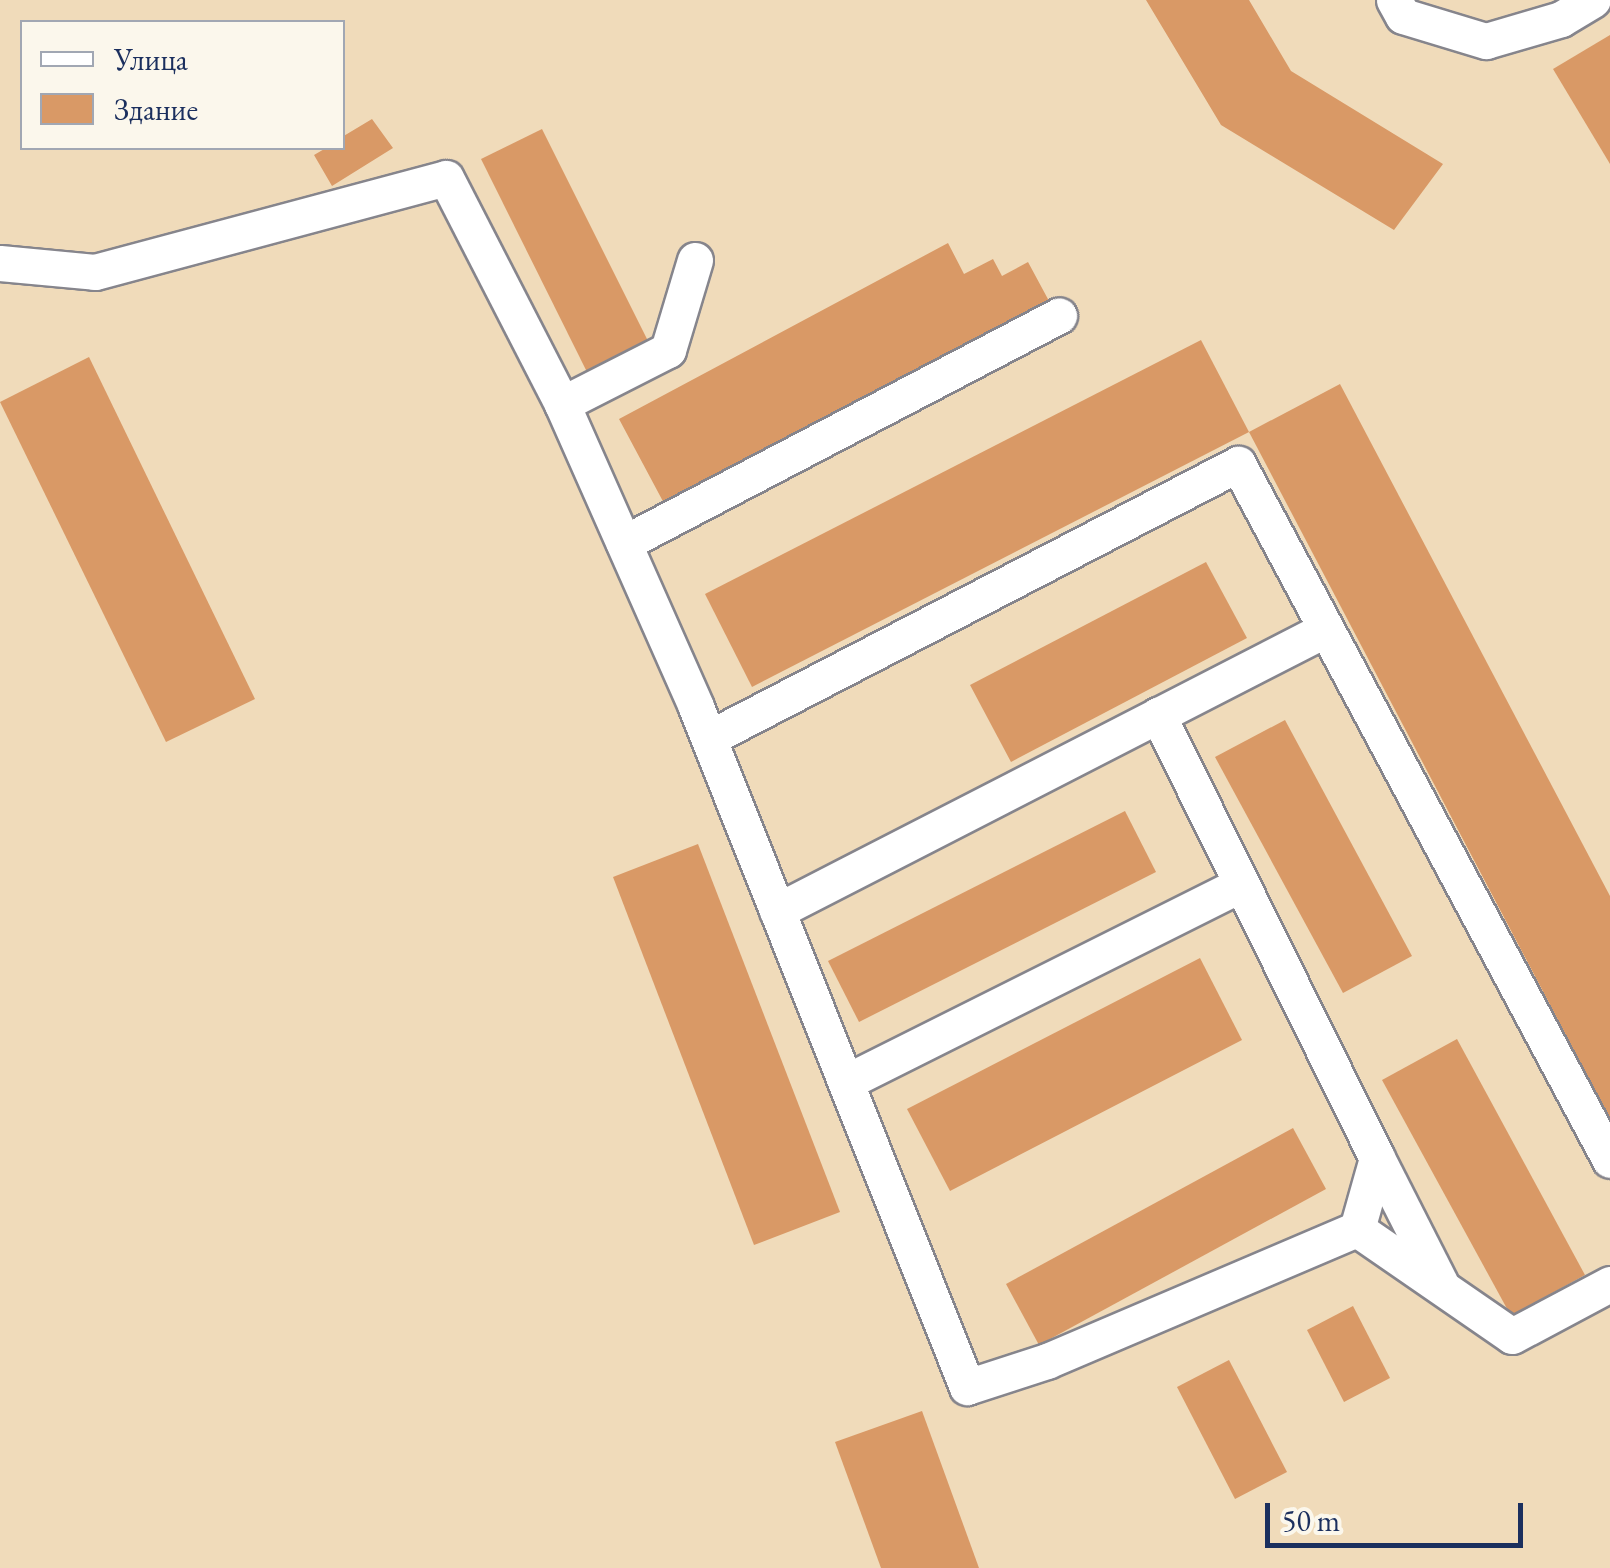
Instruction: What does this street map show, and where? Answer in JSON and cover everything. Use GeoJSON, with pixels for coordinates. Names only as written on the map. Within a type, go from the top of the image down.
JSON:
{"type":"FeatureCollection","features":[{"type":"Feature","properties":{"kind":"lane"},"geometry":{"type":"LineString","coordinates":[[1394,0],[1404,16],[1486,42],[1561,19],[1593,0]]}},
{"type":"Feature","properties":{"kind":"lane"},"geometry":{"type":"LineString","coordinates":[[0,263],[96,272],[446,178],[562,404],[709,738],[967,1387],[1048,1361],[1357,1229]]}},
{"type":"Feature","properties":{"kind":"lane"},"geometry":{"type":"LineString","coordinates":[[562,404],[668,350],[695,260]]}},
{"type":"Feature","properties":{"kind":"lane"},"geometry":{"type":"LineString","coordinates":[[624,544],[1060,316]]}},
{"type":"Feature","properties":{"kind":"lane"},"geometry":{"type":"LineString","coordinates":[[709,738],[1238,464],[1610,1160]]}},
{"type":"Feature","properties":{"kind":"lane"},"geometry":{"type":"LineString","coordinates":[[777,911],[1326,629]]}},
{"type":"Feature","properties":{"kind":"lane"},"geometry":{"type":"LineString","coordinates":[[1158,715],[1443,1288]]}},
{"type":"Feature","properties":{"kind":"lane"},"geometry":{"type":"LineString","coordinates":[[846,1082],[1241,884]]}},
{"type":"Feature","properties":{"kind":"lane"},"geometry":{"type":"LineString","coordinates":[[1357,1229],[1376,1158]]}},
{"type":"Feature","properties":{"kind":"lane"},"geometry":{"type":"LineString","coordinates":[[1357,1229],[1512,1336],[1610,1284]]}},
{"type":"Feature","properties":{"kind":"building"},"geometry":{"type":"Polygon","coordinates":[[[1146,0],[1249,0],[1291,71],[1443,164],[1394,230],[1221,125],[1146,0]]]}},
{"type":"Feature","properties":{"kind":"building"},"geometry":{"type":"Polygon","coordinates":[[[1610,35],[1610,164],[1553,69],[1610,35]]]}},
{"type":"Feature","properties":{"kind":"building"},"geometry":{"type":"Polygon","coordinates":[[[372,119],[393,148],[332,186],[314,155],[323,150],[345,150],[345,135],[372,119]]]}},
{"type":"Feature","properties":{"kind":"building"},"geometry":{"type":"Polygon","coordinates":[[[542,129],[649,343],[588,374],[481,159],[542,129]]]}},
{"type":"Feature","properties":{"kind":"building"},"geometry":{"type":"Polygon","coordinates":[[[948,243],[964,274],[993,259],[1002,276],[1028,262],[1049,301],[666,507],[619,419],[948,243]]]}},
{"type":"Feature","properties":{"kind":"building"},"geometry":{"type":"Polygon","coordinates":[[[1201,340],[1249,432],[752,687],[705,594],[1201,340]]]}},
{"type":"Feature","properties":{"kind":"building"},"geometry":{"type":"Polygon","coordinates":[[[89,357],[255,699],[166,742],[0,402],[89,357]]]}},
{"type":"Feature","properties":{"kind":"building"},"geometry":{"type":"Polygon","coordinates":[[[1340,384],[1610,896],[1610,1119],[1249,432],[1340,384]]]}},
{"type":"Feature","properties":{"kind":"building"},"geometry":{"type":"Polygon","coordinates":[[[1206,562],[1247,638],[1011,762],[970,685],[1206,562]]]}},
{"type":"Feature","properties":{"kind":"building"},"geometry":{"type":"Polygon","coordinates":[[[1285,720],[1412,956],[1343,993],[1215,757],[1285,720]]]}},
{"type":"Feature","properties":{"kind":"building"},"geometry":{"type":"Polygon","coordinates":[[[1125,811],[1156,872],[859,1022],[828,961],[1125,811]]]}},
{"type":"Feature","properties":{"kind":"building"},"geometry":{"type":"Polygon","coordinates":[[[698,844],[840,1212],[754,1245],[613,877],[698,844]]]}},
{"type":"Feature","properties":{"kind":"building"},"geometry":{"type":"Polygon","coordinates":[[[1200,958],[1242,1040],[950,1191],[907,1109],[1200,958]]]}},
{"type":"Feature","properties":{"kind":"building"},"geometry":{"type":"Polygon","coordinates":[[[1457,1039],[1585,1275],[1511,1316],[1382,1080],[1457,1039]]]}},
{"type":"Feature","properties":{"kind":"building"},"geometry":{"type":"Polygon","coordinates":[[[1293,1128],[1326,1189],[1039,1345],[1006,1284],[1293,1128]]]}},
{"type":"Feature","properties":{"kind":"building"},"geometry":{"type":"Polygon","coordinates":[[[1353,1306],[1390,1378],[1344,1402],[1307,1330],[1353,1306]]]}},
{"type":"Feature","properties":{"kind":"building"},"geometry":{"type":"Polygon","coordinates":[[[1229,1360],[1287,1472],[1235,1499],[1177,1387],[1229,1360]]]}},
{"type":"Feature","properties":{"kind":"building"},"geometry":{"type":"Polygon","coordinates":[[[922,1411],[979,1568],[881,1568],[835,1442],[922,1411]]]}}]}
